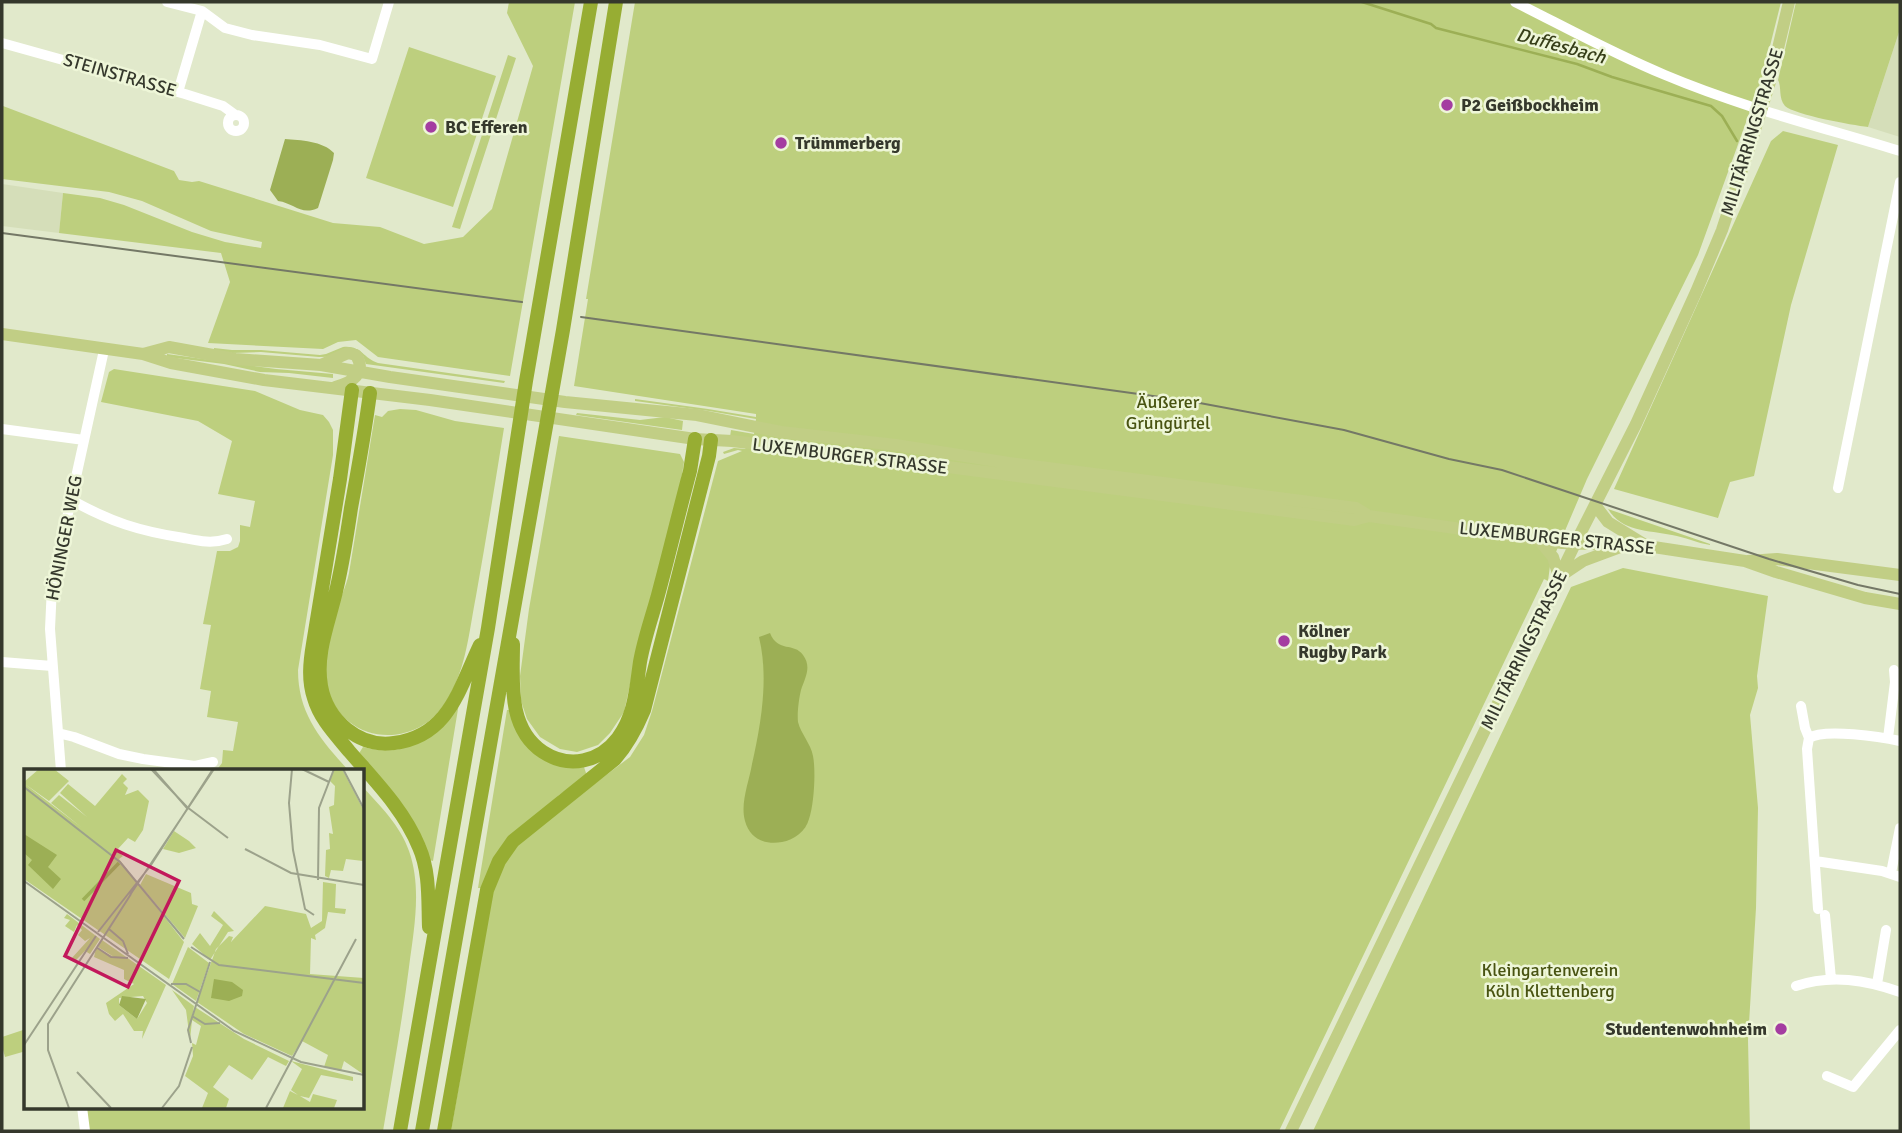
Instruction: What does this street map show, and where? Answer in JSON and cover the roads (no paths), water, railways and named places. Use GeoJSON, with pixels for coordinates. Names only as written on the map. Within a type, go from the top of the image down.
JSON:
{"type":"FeatureCollection","features":[{"type":"Feature","properties":{"kind":"highway"},"geometry":{"type":"LineString","coordinates":[[400,1131],[488,628],[518,429],[591,2]]}},
{"type":"Feature","properties":{"kind":"highway"},"geometry":{"type":"LineString","coordinates":[[422,1131],[563,330],[616,2]]}},
{"type":"Feature","properties":{"kind":"highway"},"geometry":{"type":"LineString","coordinates":[[366,381],[337,589],[323,635],[321,687],[328,706],[337,721],[363,739],[386,744],[409,741],[433,728],[449,711],[488,628]]}},
{"type":"Feature","properties":{"kind":"highway"},"geometry":{"type":"LineString","coordinates":[[352,390],[342,469],[313,644],[311,682],[313,696],[329,727],[394,804],[419,845],[427,875],[429,960]]}},
{"type":"Feature","properties":{"kind":"highway"},"geometry":{"type":"LineString","coordinates":[[444,1131],[487,890],[499,861],[513,841],[615,759],[637,728],[644,710],[708,460],[710,434]]}},
{"type":"Feature","properties":{"kind":"highway"},"geometry":{"type":"LineString","coordinates":[[514,604],[513,699],[517,719],[527,738],[542,752],[562,760],[582,761],[598,757],[618,738],[633,709],[640,662],[690,471],[695,439]]}},
{"type":"Feature","properties":{"kind":"main road","name":"MILITÄRRINGSTRASSE"},"geometry":{"type":"LineString","coordinates":[[1291,1131],[1575,544],[1636,424],[1696,292],[1722,230],[1761,110],[1789,2]]}},
{"type":"Feature","properties":{"kind":"main road","name":"LUXEMBURGER STRASSE"},"geometry":{"type":"LineString","coordinates":[[2,334],[143,354],[171,363],[264,380],[352,390]]}},
{"type":"Feature","properties":{"kind":"main road","name":"LUXEMBURGER STRASSE"},"geometry":{"type":"LineString","coordinates":[[143,354],[169,347],[235,359],[321,365],[348,353],[356,355],[366,381]]}},
{"type":"Feature","properties":{"kind":"main road","name":"LUXEMBURGER STRASSE"},"geometry":{"type":"LineString","coordinates":[[366,381],[390,377],[565,402],[697,415],[781,432],[896,445],[1009,463],[1356,508],[1368,516]]}},
{"type":"Feature","properties":{"kind":"main road"},"geometry":{"type":"LineString","coordinates":[[331,387],[353,380],[366,381]]}},
{"type":"Feature","properties":{"kind":"main road"},"geometry":{"type":"LineString","coordinates":[[352,390],[366,381]]}},
{"type":"Feature","properties":{"kind":"main road","name":"LUXEMBURGER STRASSE"},"geometry":{"type":"LineString","coordinates":[[366,381],[695,439],[710,434],[1354,520],[1368,516],[1575,544],[1647,546],[1745,561],[1865,598],[1900,604]]}},
{"type":"Feature","properties":{"kind":"main road"},"geometry":{"type":"LineString","coordinates":[[697,415],[704,421],[710,434],[717,425],[731,423]]}},
{"type":"Feature","properties":{"kind":"main road"},"geometry":{"type":"LineString","coordinates":[[1595,505],[1608,522],[1647,546]]}},
{"type":"Feature","properties":{"kind":"main road"},"geometry":{"type":"LineString","coordinates":[[1538,540],[1553,557],[1559,577],[1583,561],[1625,545]]}},
{"type":"Feature","properties":{"kind":"main road","name":"LUXEMBURGER STRASSE"},"geometry":{"type":"LineString","coordinates":[[1745,561],[1777,559],[1900,574]]}},
{"type":"Feature","properties":{"kind":"street"},"geometry":{"type":"LineString","coordinates":[[167,2],[202,11],[225,28],[252,35],[320,45],[372,59],[389,2]]}},
{"type":"Feature","properties":{"kind":"street"},"geometry":{"type":"LineString","coordinates":[[1515,2],[1666,76],[1761,110],[1900,151]]}},
{"type":"Feature","properties":{"kind":"street"},"geometry":{"type":"LineString","coordinates":[[178,92],[202,11]]}},
{"type":"Feature","properties":{"kind":"street","name":"STEINSTRASSE"},"geometry":{"type":"LineString","coordinates":[[2,43],[178,92],[223,106],[234,114]]}},
{"type":"Feature","properties":{"kind":"street"},"geometry":{"type":"LineString","coordinates":[[1838,488],[1900,182]]}},
{"type":"Feature","properties":{"kind":"street","name":"HÖNINGER WEG"},"geometry":{"type":"LineString","coordinates":[[61,769],[52,666],[52,586],[104,349]]}},
{"type":"Feature","properties":{"kind":"street"},"geometry":{"type":"LineString","coordinates":[[2,429],[84,440]]}},
{"type":"Feature","properties":{"kind":"street"},"geometry":{"type":"LineString","coordinates":[[71,500],[109,520],[142,530],[209,542],[227,538]]}},
{"type":"Feature","properties":{"kind":"street"},"geometry":{"type":"LineString","coordinates":[[2,662],[52,666]]}},
{"type":"Feature","properties":{"kind":"street"},"geometry":{"type":"LineString","coordinates":[[1888,738],[1894,670]]}},
{"type":"Feature","properties":{"kind":"street"},"geometry":{"type":"LineString","coordinates":[[1801,706],[1809,738],[1807,749],[1815,861],[1831,979]]}},
{"type":"Feature","properties":{"kind":"street"},"geometry":{"type":"LineString","coordinates":[[58,733],[143,759],[195,766],[213,762]]}},
{"type":"Feature","properties":{"kind":"street"},"geometry":{"type":"LineString","coordinates":[[1809,738],[1818,733],[1900,741]]}},
{"type":"Feature","properties":{"kind":"street"},"geometry":{"type":"LineString","coordinates":[[1815,861],[1896,875],[1900,828]]}},
{"type":"Feature","properties":{"kind":"street"},"geometry":{"type":"LineString","coordinates":[[1877,984],[1886,930]]}},
{"type":"Feature","properties":{"kind":"street"},"geometry":{"type":"LineString","coordinates":[[1796,986],[1809,981],[1853,980],[1900,992]]}},
{"type":"Feature","properties":{"kind":"street"},"geometry":{"type":"LineString","coordinates":[[1827,1076],[1853,1087],[1900,1030]]}},
{"type":"Feature","properties":{"kind":"street"},"geometry":{"type":"LineString","coordinates":[[82,1108],[85,1131]]}},
{"type":"Feature","properties":{"kind":"waterway","name":"Duffesbach"},"geometry":{"type":"LineString","coordinates":[[1362,2],[1431,24],[1436,28],[1577,64],[1711,106],[1722,116],[1737,141]]}},
{"type":"Feature","properties":{"kind":"tram line"},"geometry":{"type":"LineString","coordinates":[[2,233],[522,302]]}},
{"type":"Feature","properties":{"kind":"tram line"},"geometry":{"type":"LineString","coordinates":[[581,317],[1189,401],[1344,430],[1449,459],[1502,470],[1769,559],[1858,585],[1900,594]]}},
{"type":"Feature","properties":{"kind":"place","name":"P2 Geißbockheim"},"geometry":{"type":"Point","coordinates":[1447,105]}},
{"type":"Feature","properties":{"kind":"place","name":"BC Efferen"},"geometry":{"type":"Point","coordinates":[431,127]}},
{"type":"Feature","properties":{"kind":"place","name":"Trümmerberg"},"geometry":{"type":"Point","coordinates":[781,143]}},
{"type":"Feature","properties":{"kind":"place","name":"Kölner Rugby Park"},"geometry":{"type":"Point","coordinates":[1284,641]}},
{"type":"Feature","properties":{"kind":"place","name":"Studentenwohnheim"},"geometry":{"type":"Point","coordinates":[1781,1029]}},
{"type":"Feature","properties":{"kind":"park label","name":"Äußerer Grüngürtel"},"geometry":{"type":"Point","coordinates":[1168,412]}},
{"type":"Feature","properties":{"kind":"park label","name":"Kleingartenverein Köln Klettenberg"},"geometry":{"type":"Point","coordinates":[1550,980]}}]}
